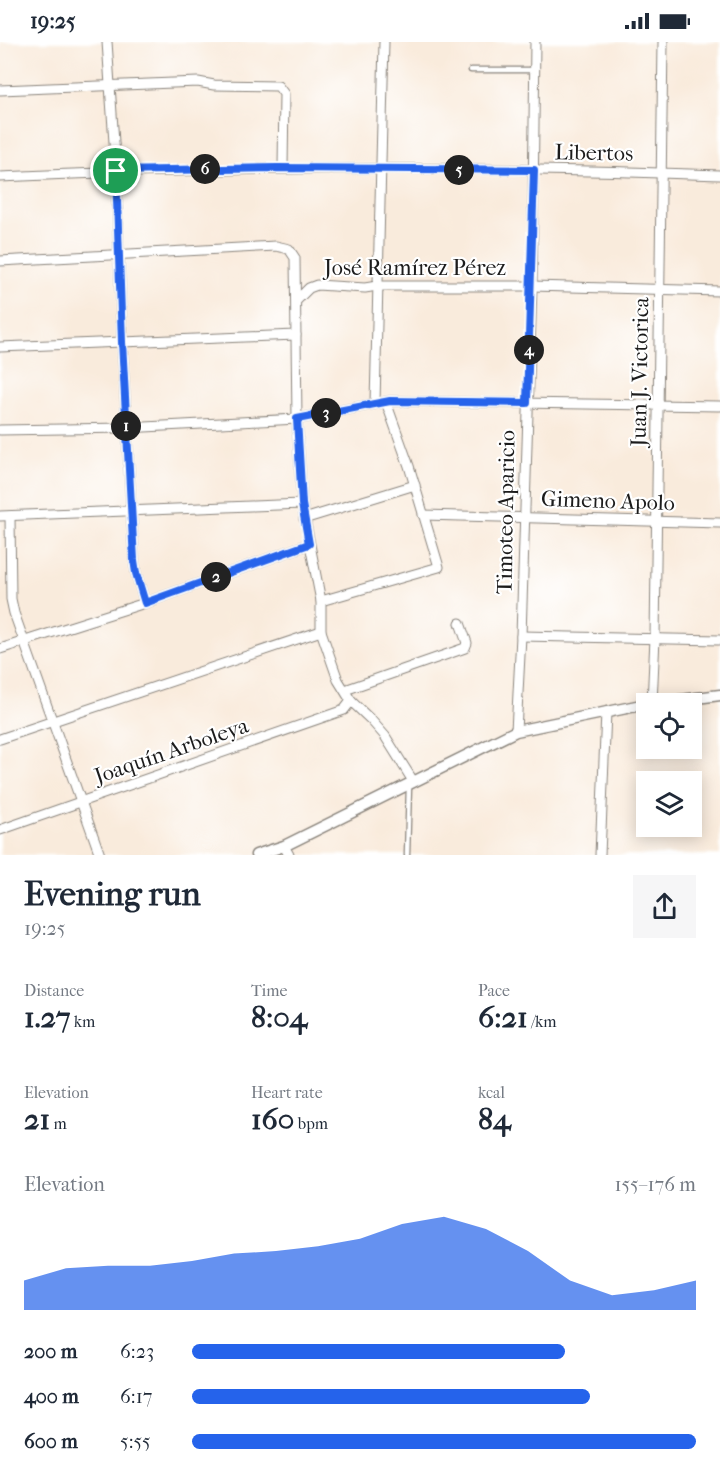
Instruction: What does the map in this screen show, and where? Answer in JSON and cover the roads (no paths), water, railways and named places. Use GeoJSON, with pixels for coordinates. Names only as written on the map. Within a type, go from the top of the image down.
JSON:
{"type":"FeatureCollection","features":[{"type":"Feature","properties":{"kind":"street"},"geometry":{"type":"LineString","coordinates":[[107,42],[116,171],[126,428],[136,573],[145,603]]}},
{"type":"Feature","properties":{"kind":"street"},"geometry":{"type":"LineString","coordinates":[[375,403],[384,42]]}},
{"type":"Feature","properties":{"kind":"street","name":"Timoteo Aparicio"},"geometry":{"type":"LineString","coordinates":[[516,731],[532,286],[535,42]]}},
{"type":"Feature","properties":{"kind":"street","name":"Juan J. Victorica"},"geometry":{"type":"LineString","coordinates":[[651,693],[655,638],[663,42]]}},
{"type":"Feature","properties":{"kind":"street"},"geometry":{"type":"LineString","coordinates":[[0,90],[198,82],[278,86],[284,94],[283,168]]}},
{"type":"Feature","properties":{"kind":"street","name":"Libertos"},"geometry":{"type":"LineString","coordinates":[[0,177],[116,171],[283,168],[534,170],[720,175]]}},
{"type":"Feature","properties":{"kind":"street"},"geometry":{"type":"LineString","coordinates":[[0,261],[276,246],[289,249],[294,258],[297,419],[302,504],[321,601],[321,631],[338,680],[351,701],[384,736],[411,783]]}},
{"type":"Feature","properties":{"kind":"street","name":"José Ramírez Pérez"},"geometry":{"type":"LineString","coordinates":[[296,301],[309,288],[317,285],[365,288],[377,286],[532,286],[720,291]]}},
{"type":"Feature","properties":{"kind":"street"},"geometry":{"type":"LineString","coordinates":[[0,347],[296,335]]}},
{"type":"Feature","properties":{"kind":"street"},"geometry":{"type":"LineString","coordinates":[[321,601],[439,567],[415,485],[386,402]]}},
{"type":"Feature","properties":{"kind":"street"},"geometry":{"type":"LineString","coordinates":[[0,430],[126,428],[297,419],[386,402],[720,406]]}},
{"type":"Feature","properties":{"kind":"street"},"geometry":{"type":"LineString","coordinates":[[304,519],[415,485]]}},
{"type":"Feature","properties":{"kind":"street"},"geometry":{"type":"LineString","coordinates":[[100,855],[51,721],[11,599],[5,516],[302,504]]}},
{"type":"Feature","properties":{"kind":"street","name":"Gimeno Apolo"},"geometry":{"type":"LineString","coordinates":[[423,515],[720,523]]}},
{"type":"Feature","properties":{"kind":"street"},"geometry":{"type":"LineString","coordinates":[[0,649],[145,603],[309,544]]}},
{"type":"Feature","properties":{"kind":"street"},"geometry":{"type":"LineString","coordinates":[[345,690],[465,648],[467,643],[460,623]]}},
{"type":"Feature","properties":{"kind":"street"},"geometry":{"type":"LineString","coordinates":[[0,738],[321,631]]}},
{"type":"Feature","properties":{"kind":"street"},"geometry":{"type":"LineString","coordinates":[[521,636],[720,640]]}},
{"type":"Feature","properties":{"kind":"street"},"geometry":{"type":"LineString","coordinates":[[702,697],[720,695]]}},
{"type":"Feature","properties":{"kind":"street","name":"Joaquín Arboleya"},"geometry":{"type":"LineString","coordinates":[[0,830],[344,710],[351,701]]}},
{"type":"Feature","properties":{"kind":"street"},"geometry":{"type":"LineString","coordinates":[[256,855],[286,850],[411,783],[516,731],[636,707]]}},
{"type":"Feature","properties":{"kind":"street"},"geometry":{"type":"LineString","coordinates":[[600,855],[606,712]]}},
{"type":"Feature","properties":{"kind":"lane"},"geometry":{"type":"LineString","coordinates":[[471,70],[535,70]]}},
{"type":"Feature","properties":{"kind":"lane"},"geometry":{"type":"LineString","coordinates":[[407,855],[411,783]]}}]}
